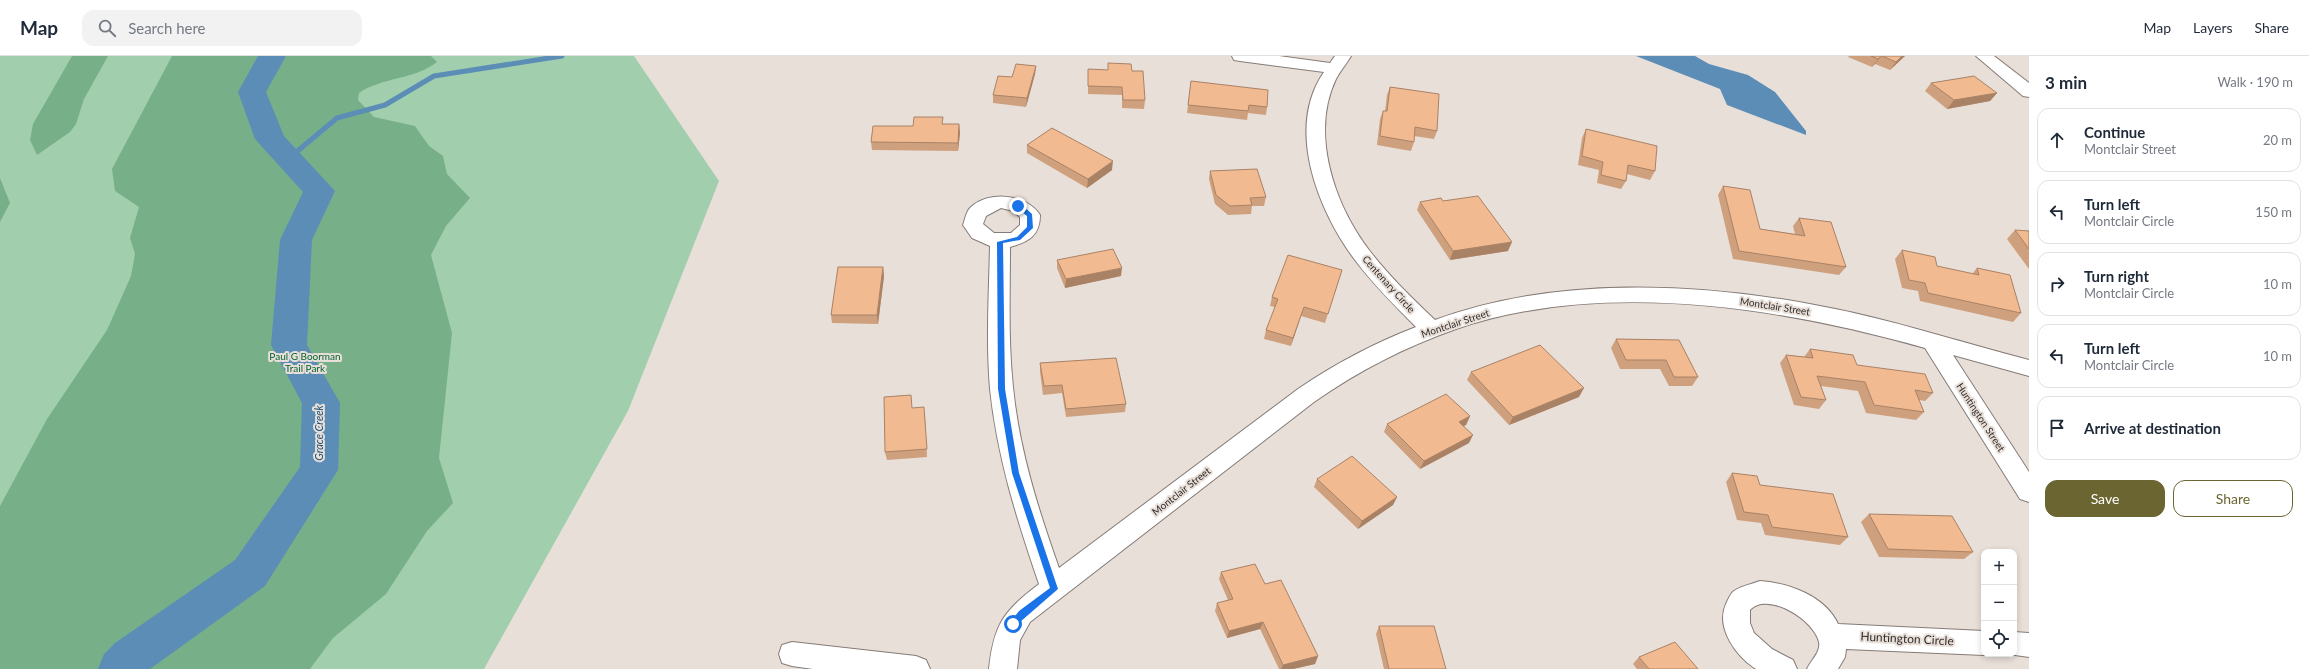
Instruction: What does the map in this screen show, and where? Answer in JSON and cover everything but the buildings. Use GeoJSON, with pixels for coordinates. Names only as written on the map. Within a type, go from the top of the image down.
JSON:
{"type":"FeatureCollection","features":[{"type":"Feature","properties":{"kind":"street"},"geometry":{"type":"LineString","coordinates":[[1240,56],[1338,62]]}},
{"type":"Feature","properties":{"kind":"street"},"geometry":{"type":"LineString","coordinates":[[1984,56],[2029,92]]}},
{"type":"Feature","properties":{"kind":"street","name":"Centenary Circle"},"geometry":{"type":"LineString","coordinates":[[1338,62],[1321,100],[1316,123],[1318,156],[1328,192],[1341,222],[1360,253],[1386,284],[1432,330]]}},
{"type":"Feature","properties":{"kind":"street"},"geometry":{"type":"LineString","coordinates":[[1000,242],[1001,374],[1004,408],[1022,496],[1054,589]]}},
{"type":"Feature","properties":{"kind":"street","name":"Montclair Street"},"geometry":{"type":"LineString","coordinates":[[1003,669],[1008,636],[1013,624],[1021,614],[1257,432],[1315,390],[1366,358],[1432,330],[1476,315],[1530,302],[1599,295],[1653,294],[1708,297],[1794,308],[1856,322],[2029,368]]}},
{"type":"Feature","properties":{"kind":"street","name":"Huntington Street"},"geometry":{"type":"LineString","coordinates":[[1933,342],[2029,492]]}},
{"type":"Feature","properties":{"kind":"street"},"geometry":{"type":"LineString","coordinates":[[1783,669],[1757,654],[1739,632],[1736,620],[1736,610],[1741,601],[1749,596],[1757,593],[1778,594],[1799,602],[1818,618],[1830,636],[1833,654],[1830,661],[1821,669]]}},
{"type":"Feature","properties":{"kind":"street","name":"Huntington Circle"},"geometry":{"type":"LineString","coordinates":[[1830,636],[1981,643]]}},
{"type":"Feature","properties":{"kind":"street"},"geometry":{"type":"LineString","coordinates":[[2017,644],[2029,645]]}},
{"type":"Feature","properties":{"kind":"street"},"geometry":{"type":"LineString","coordinates":[[792,654],[916,669]]}},
{"type":"Feature","properties":{"kind":"green space","name":"Paul G Boorman Trail Park"},"geometry":{"type":"Polygon","coordinates":[[[0,56],[634,56],[719,181],[628,411],[484,669],[0,669],[0,56]]]}},
{"type":"Feature","properties":{"kind":"green space"},"geometry":{"type":"Polygon","coordinates":[[[72,56],[108,56],[84,99],[76,124],[70,132],[37,155],[30,140],[33,124],[72,56]]]}},
{"type":"Feature","properties":{"kind":"green space"},"geometry":{"type":"Polygon","coordinates":[[[172,56],[431,56],[437,62],[428,68],[408,76],[368,88],[359,93],[358,100],[374,117],[415,126],[429,146],[443,156],[447,174],[470,198],[446,226],[431,255],[452,333],[439,458],[453,503],[427,531],[386,594],[333,638],[310,669],[0,669],[0,506],[47,419],[107,330],[131,276],[135,254],[130,238],[139,207],[115,191],[112,169],[172,56]]]}},
{"type":"Feature","properties":{"kind":"green space"},"geometry":{"type":"Polygon","coordinates":[[[0,178],[10,203],[0,222],[0,178]]]}},
{"type":"Feature","properties":{"kind":"water"},"geometry":{"type":"Polygon","coordinates":[[[1636,56],[1695,56],[1709,64],[1748,75],[1775,92],[1806,131],[1806,135],[1727,105],[1720,89],[1636,56]]]}},
{"type":"Feature","properties":{"kind":"waterway","name":"Grace Creek"},"geometry":{"type":"LineString","coordinates":[[120,669],[131,657],[250,573],[319,470],[321,403],[289,345],[295,277],[296,240],[319,191],[270,139],[252,92],[272,56]]}},
{"type":"Feature","properties":{"kind":"waterway"},"geometry":{"type":"LineString","coordinates":[[288,159],[337,118],[385,105],[434,76],[562,56]]}},
{"type":"Feature","properties":{"kind":"route"},"geometry":{"type":"LineString","coordinates":[[1013,624],[1028,608],[1054,589],[1022,496],[1016,473],[1006,425],[1002,389],[1000,242],[1018,238],[1025,234],[1030,228],[1030,215],[1018,206]]}}]}
